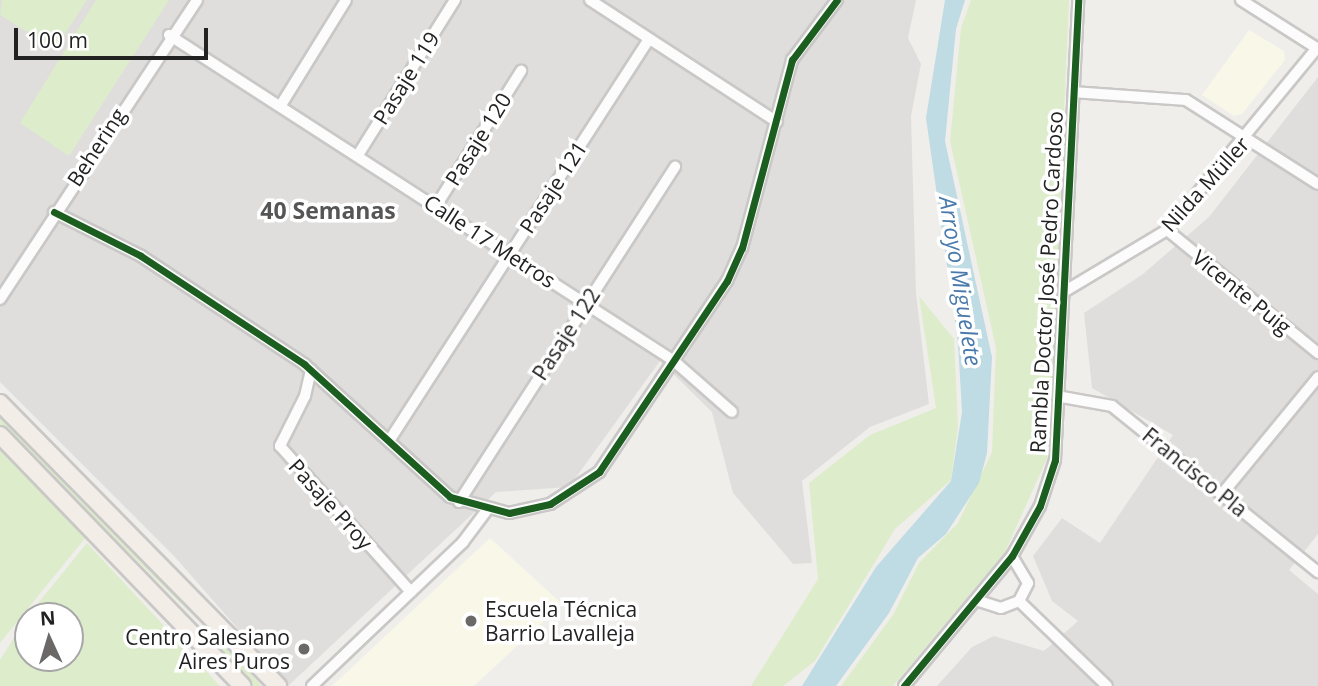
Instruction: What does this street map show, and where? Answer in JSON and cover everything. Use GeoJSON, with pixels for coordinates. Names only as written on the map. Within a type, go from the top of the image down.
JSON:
{"type":"FeatureCollection","features":[{"type":"Feature","properties":{"kind":"main road"},"geometry":{"type":"LineString","coordinates":[[0,403],[278,686]]}},
{"type":"Feature","properties":{"kind":"main road"},"geometry":{"type":"LineString","coordinates":[[0,435],[242,686]]}},
{"type":"Feature","properties":{"kind":"street","name":"Behering"},"geometry":{"type":"LineString","coordinates":[[0,299],[169,35],[197,0]]}},
{"type":"Feature","properties":{"kind":"street"},"geometry":{"type":"LineString","coordinates":[[281,105],[346,0]]}},
{"type":"Feature","properties":{"kind":"street","name":"Pasaje 119"},"geometry":{"type":"LineString","coordinates":[[358,155],[455,0]]}},
{"type":"Feature","properties":{"kind":"street"},"geometry":{"type":"LineString","coordinates":[[591,0],[776,121]]}},
{"type":"Feature","properties":{"kind":"street"},"geometry":{"type":"LineString","coordinates":[[54,212],[141,256],[311,370],[332,386],[458,502],[486,511],[529,509],[581,489],[674,361],[742,248],[792,60],[837,0]]}},
{"type":"Feature","properties":{"kind":"street","name":"Rambla Doctor José Pedro Cardoso"},"geometry":{"type":"LineString","coordinates":[[904,686],[1012,556],[1049,483],[1062,397],[1079,0]]}},
{"type":"Feature","properties":{"kind":"street"},"geometry":{"type":"LineString","coordinates":[[1241,0],[1317,49]]}},
{"type":"Feature","properties":{"kind":"street","name":"Calle 17 Metros"},"geometry":{"type":"LineString","coordinates":[[169,35],[674,361],[732,412]]}},
{"type":"Feature","properties":{"kind":"street","name":"Pasaje 121"},"geometry":{"type":"LineString","coordinates":[[389,441],[649,38]]}},
{"type":"Feature","properties":{"kind":"street","name":"Nilda Müller"},"geometry":{"type":"LineString","coordinates":[[1068,290],[1167,230],[1247,138],[1317,49]]}},
{"type":"Feature","properties":{"kind":"street","name":"Pasaje 120"},"geometry":{"type":"LineString","coordinates":[[436,206],[521,72]]}},
{"type":"Feature","properties":{"kind":"street"},"geometry":{"type":"LineString","coordinates":[[1074,92],[1185,100],[1318,184]]}},
{"type":"Feature","properties":{"kind":"street","name":"Pasaje 122"},"geometry":{"type":"LineString","coordinates":[[458,502],[675,167]]}},
{"type":"Feature","properties":{"kind":"street","name":"Vicente Puig"},"geometry":{"type":"LineString","coordinates":[[1167,230],[1318,353]]}},
{"type":"Feature","properties":{"kind":"street","name":"Pasaje Proy"},"geometry":{"type":"LineString","coordinates":[[311,370],[306,396],[280,446],[411,592]]}},
{"type":"Feature","properties":{"kind":"street"},"geometry":{"type":"LineString","coordinates":[[1222,495],[1318,377]]}},
{"type":"Feature","properties":{"kind":"street"},"geometry":{"type":"LineString","coordinates":[[306,396],[332,386]]}},
{"type":"Feature","properties":{"kind":"street","name":"Francisco Pla"},"geometry":{"type":"LineString","coordinates":[[1062,397],[1112,406],[1318,572]]}},
{"type":"Feature","properties":{"kind":"street"},"geometry":{"type":"LineString","coordinates":[[312,686],[411,592],[486,511]]}},
{"type":"Feature","properties":{"kind":"street"},"geometry":{"type":"LineString","coordinates":[[976,600],[1001,608],[1020,601],[1028,583],[1012,556]]}},
{"type":"Feature","properties":{"kind":"street"},"geometry":{"type":"LineString","coordinates":[[1020,601],[1107,686]]}},
{"type":"Feature","properties":{"kind":"street"},"geometry":{"type":"LineString","coordinates":[[196,638],[216,620]]}},
{"type":"Feature","properties":{"kind":"shaded area"},"geometry":{"type":"Polygon","coordinates":[[[0,0],[916,0],[908,38],[921,64],[911,116],[916,293],[929,404],[870,427],[802,481],[812,563],[793,564],[733,493],[712,412],[660,361],[569,487],[496,492],[288,686],[175,557],[0,382],[0,0]]]}},
{"type":"Feature","properties":{"kind":"shaded area"},"geometry":{"type":"Polygon","coordinates":[[[1249,30],[1284,51],[1285,60],[1242,114],[1234,116],[1202,95],[1249,30]]]}},
{"type":"Feature","properties":{"kind":"shaded area"},"geometry":{"type":"Polygon","coordinates":[[[1318,77],[1318,534],[1289,570],[1318,594],[1318,686],[937,686],[972,647],[994,636],[1044,651],[1078,621],[1052,601],[1033,556],[1062,518],[1100,543],[1173,435],[1092,388],[1084,313],[1143,274],[1209,217],[1318,77]]]}},
{"type":"Feature","properties":{"kind":"shaded area","name":"Escuela Técnica Barrio Lavalleja"},"geometry":{"type":"Polygon","coordinates":[[[490,538],[562,604],[474,686],[332,686],[490,538]]]}},
{"type":"Feature","properties":{"kind":"green space"},"geometry":{"type":"Polygon","coordinates":[[[2,0],[87,0],[55,49],[0,15],[2,0]]]}},
{"type":"Feature","properties":{"kind":"green space"},"geometry":{"type":"Polygon","coordinates":[[[96,0],[169,0],[69,156],[20,123],[96,0]]]}},
{"type":"Feature","properties":{"kind":"green space"},"geometry":{"type":"Polygon","coordinates":[[[971,0],[1069,0],[1049,454],[1005,552],[893,686],[841,686],[893,615],[919,563],[958,523],[992,452],[996,348],[950,141],[961,28],[971,0]]]}},
{"type":"Feature","properties":{"kind":"green space"},"geometry":{"type":"Polygon","coordinates":[[[919,296],[954,339],[958,427],[951,480],[895,529],[815,661],[783,686],[751,686],[818,579],[809,483],[870,435],[936,408],[919,296]]]}},
{"type":"Feature","properties":{"kind":"green space"},"geometry":{"type":"Polygon","coordinates":[[[0,415],[101,515],[197,620],[0,425],[0,415]]]}},
{"type":"Feature","properties":{"kind":"green space"},"geometry":{"type":"Polygon","coordinates":[[[0,450],[86,537],[33,602],[14,602],[14,626],[0,643],[0,450]]]}},
{"type":"Feature","properties":{"kind":"green space"},"geometry":{"type":"Polygon","coordinates":[[[87,543],[220,686],[0,686],[0,660],[14,637],[14,672],[84,672],[84,602],[39,602],[87,543]]]}},
{"type":"Feature","properties":{"kind":"green space"},"geometry":{"type":"Polygon","coordinates":[[[218,640],[262,686],[253,686],[214,644],[218,640]]]}},
{"type":"Feature","properties":{"kind":"water","name":"Arroyo Miguelete"},"geometry":{"type":"Polygon","coordinates":[[[945,0],[965,0],[956,29],[945,141],[992,357],[987,453],[979,483],[946,534],[918,558],[889,613],[836,686],[802,686],[876,567],[951,481],[962,412],[958,343],[926,118],[945,0]]]}},
{"type":"Feature","properties":{"kind":"cycle path"},"geometry":{"type":"LineString","coordinates":[[54,212],[141,256],[304,364],[450,497],[509,513],[550,504],[599,472],[727,281],[742,248],[792,60],[837,0]]}},
{"type":"Feature","properties":{"kind":"cycle path"},"geometry":{"type":"LineString","coordinates":[[904,686],[1012,556],[1040,506],[1055,460],[1078,0]]}},
{"type":"Feature","properties":{"kind":"place","name":"Escuela Técnica Barrio Lavalleja"},"geometry":{"type":"Point","coordinates":[471,621]}},
{"type":"Feature","properties":{"kind":"place","name":"Centro Salesiano Aires Puros"},"geometry":{"type":"Point","coordinates":[304,649]}},
{"type":"Feature","properties":{"kind":"district","name":"40 Semanas"},"geometry":{"type":"Point","coordinates":[328,210]}}]}
